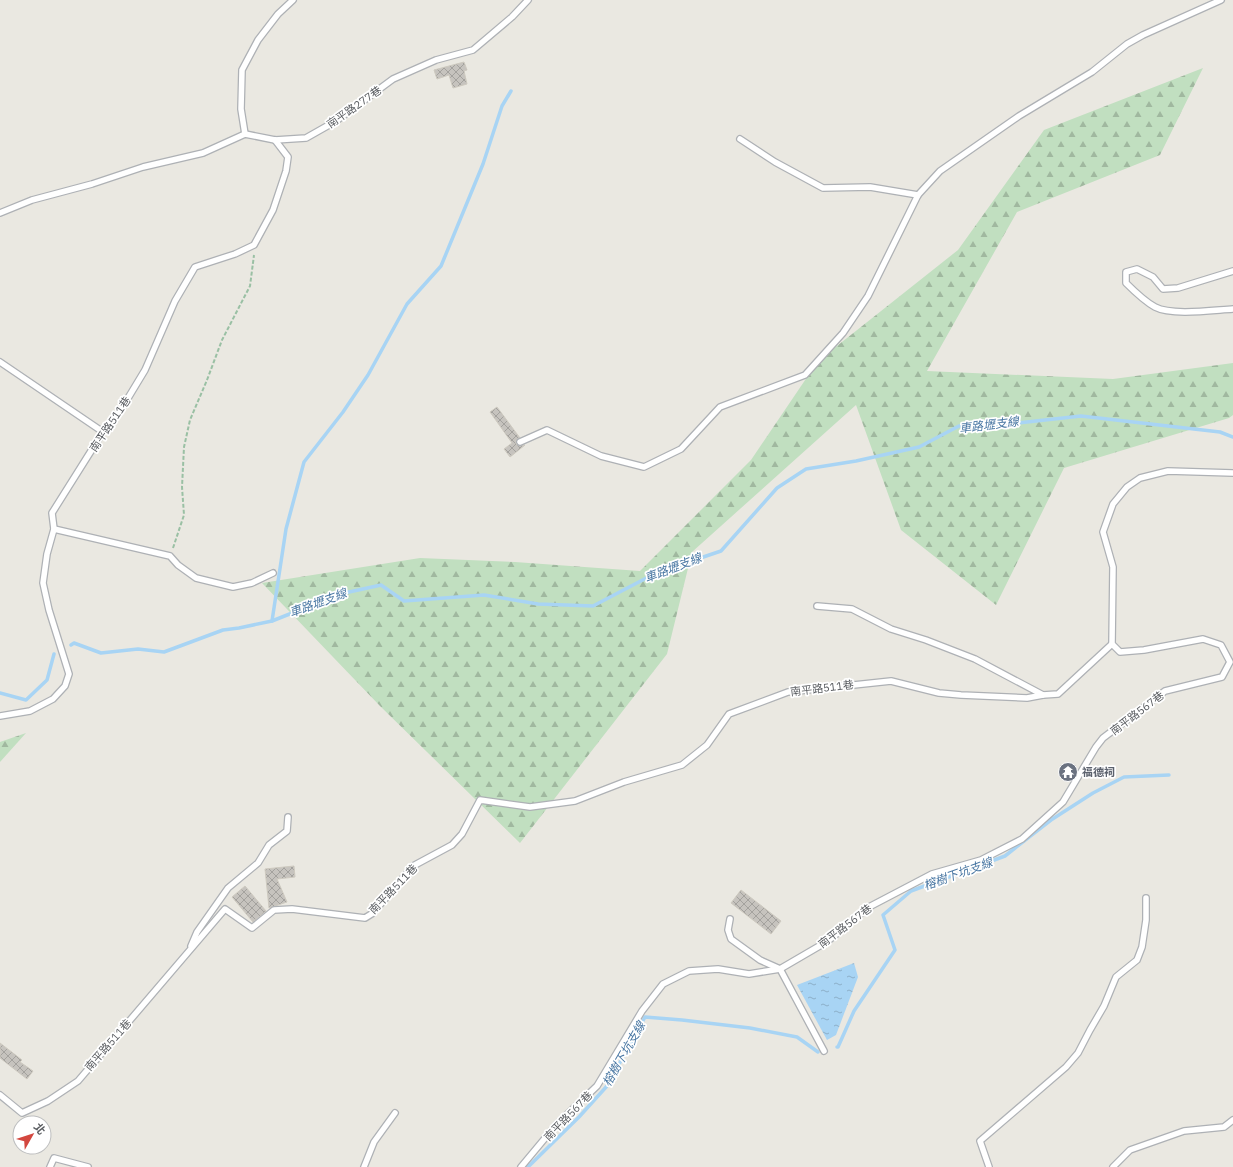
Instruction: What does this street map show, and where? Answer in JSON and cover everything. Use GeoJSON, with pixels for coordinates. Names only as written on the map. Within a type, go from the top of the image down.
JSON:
{"type":"FeatureCollection","features":[{"type":"Feature","properties":{"kind":"lane"},"geometry":{"type":"LineString","coordinates":[[0,212],[32,200],[92,184],[143,167],[204,153],[245,134],[241,109],[242,70],[258,40],[278,14],[293,0]]}},
{"type":"Feature","properties":{"kind":"lane","name":"南平路277巷"},"geometry":{"type":"LineString","coordinates":[[245,134],[275,140],[306,138],[336,121],[393,79],[436,60],[473,50],[512,17],[528,0]]}},
{"type":"Feature","properties":{"kind":"lane"},"geometry":{"type":"LineString","coordinates":[[520,442],[547,430],[601,456],[644,467],[681,449],[720,407],[805,375],[843,333],[868,296],[918,196],[940,171],[1019,116],[1092,72],[1126,44],[1143,34],[1221,0]]}},
{"type":"Feature","properties":{"kind":"lane"},"geometry":{"type":"LineString","coordinates":[[254,246],[273,210],[286,171],[288,157],[275,140]]}},
{"type":"Feature","properties":{"kind":"lane"},"geometry":{"type":"LineString","coordinates":[[740,140],[775,162],[823,188],[870,187],[918,196]]}},
{"type":"Feature","properties":{"kind":"lane","name":"南平路511巷"},"geometry":{"type":"LineString","coordinates":[[0,716],[30,711],[53,699],[64,686],[69,674],[49,610],[43,583],[46,554],[54,529],[52,513],[103,432],[119,413],[145,370],[175,301],[195,267],[254,246]]}},
{"type":"Feature","properties":{"kind":"lane"},"geometry":{"type":"LineString","coordinates":[[1233,271],[1178,288],[1164,289],[1153,277],[1137,269],[1126,272],[1126,284],[1157,308],[1180,312],[1233,309]]}},
{"type":"Feature","properties":{"kind":"lane"},"geometry":{"type":"LineString","coordinates":[[0,362],[103,432]]}},
{"type":"Feature","properties":{"kind":"lane"},"geometry":{"type":"LineString","coordinates":[[817,606],[852,609],[891,629],[926,640],[975,659],[1043,695],[1058,694],[1112,644],[1113,567],[1103,532],[1113,504],[1127,487],[1140,478],[1168,471],[1233,473]]}},
{"type":"Feature","properties":{"kind":"lane"},"geometry":{"type":"LineString","coordinates":[[54,529],[170,556],[178,565],[196,578],[233,587],[252,583],[273,573]]}},
{"type":"Feature","properties":{"kind":"lane","name":"南平路567巷"},"geometry":{"type":"LineString","coordinates":[[521,1167],[556,1125],[598,1086],[642,1011],[663,984],[689,971],[718,969],[749,974],[780,969],[828,940],[869,907],[932,874],[981,860],[1022,839],[1063,802],[1103,738],[1165,691],[1222,677],[1230,662],[1221,645],[1203,639],[1144,650],[1120,652],[1112,644]]}},
{"type":"Feature","properties":{"kind":"lane","name":"南平路511巷"},"geometry":{"type":"LineString","coordinates":[[0,1095],[22,1112],[48,1101],[78,1081],[225,909],[252,928],[274,910],[292,909],[365,918],[373,913],[413,866],[452,845],[462,834],[480,800],[530,807],[575,800],[624,782],[682,765],[707,745],[729,714],[788,692],[891,680],[939,693],[1027,698],[1043,695]]}},
{"type":"Feature","properties":{"kind":"lane"},"geometry":{"type":"LineString","coordinates":[[188,952],[197,932],[228,888],[258,863],[269,845],[287,831],[288,817]]}},
{"type":"Feature","properties":{"kind":"lane"},"geometry":{"type":"LineString","coordinates":[[989,1167],[980,1141],[1066,1067],[1078,1053],[1104,1006],[1116,977],[1137,960],[1142,947],[1146,920],[1146,898]]}},
{"type":"Feature","properties":{"kind":"lane"},"geometry":{"type":"LineString","coordinates":[[730,919],[728,930],[731,939],[760,960],[780,969],[824,1050]]}},
{"type":"Feature","properties":{"kind":"lane"},"geometry":{"type":"LineString","coordinates":[[364,1167],[374,1142],[395,1113]]}},
{"type":"Feature","properties":{"kind":"lane"},"geometry":{"type":"LineString","coordinates":[[1113,1167],[1130,1150],[1184,1131],[1224,1127],[1233,1120]]}},
{"type":"Feature","properties":{"kind":"lane"},"geometry":{"type":"LineString","coordinates":[[50,1167],[54,1158],[88,1167]]}},
{"type":"Feature","properties":{"kind":"path"},"geometry":{"type":"LineString","coordinates":[[170,556],[184,515],[182,487],[184,447],[190,420],[222,340],[250,286],[254,246]]}},
{"type":"Feature","properties":{"kind":"green space"},"geometry":{"type":"Polygon","coordinates":[[[1203,68],[1160,155],[1017,212],[927,371],[1113,379],[1233,363],[1233,415],[1229,418],[1064,468],[996,605],[901,530],[856,405],[692,552],[667,654],[520,843],[380,706],[262,583],[420,558],[515,562],[640,571],[751,460],[818,361],[958,250],[1044,130],[1203,68]]]}},
{"type":"Feature","properties":{"kind":"green space"},"geometry":{"type":"Polygon","coordinates":[[[26,733],[0,762],[0,742],[26,733]]]}},
{"type":"Feature","properties":{"kind":"water"},"geometry":{"type":"Polygon","coordinates":[[[854,963],[858,977],[836,1035],[827,1040],[797,985],[854,963]]]}},
{"type":"Feature","properties":{"kind":"building"},"geometry":{"type":"Polygon","coordinates":[[[464,62],[467,70],[464,71],[467,84],[453,88],[449,75],[437,79],[434,70],[464,62]]]}},
{"type":"Feature","properties":{"kind":"building"},"geometry":{"type":"Polygon","coordinates":[[[497,407],[520,438],[516,440],[516,444],[519,446],[525,445],[510,457],[504,449],[512,443],[490,412],[497,407]]]}},
{"type":"Feature","properties":{"kind":"building"},"geometry":{"type":"Polygon","coordinates":[[[294,866],[295,877],[277,879],[287,902],[269,908],[265,869],[294,866]]]}},
{"type":"Feature","properties":{"kind":"building"},"geometry":{"type":"Polygon","coordinates":[[[245,886],[266,911],[253,922],[232,897],[245,886]]]}},
{"type":"Feature","properties":{"kind":"building"},"geometry":{"type":"Polygon","coordinates":[[[741,890],[781,921],[771,934],[731,903],[741,890]]]}},
{"type":"Feature","properties":{"kind":"building"},"geometry":{"type":"Polygon","coordinates":[[[0,1043],[22,1060],[20,1062],[33,1071],[27,1079],[0,1058],[0,1043]]]}},
{"type":"Feature","properties":{"kind":"waterway"},"geometry":{"type":"LineString","coordinates":[[272,621],[286,529],[304,462],[343,412],[368,375],[407,304],[441,266],[483,164],[502,106],[511,91]]}},
{"type":"Feature","properties":{"kind":"waterway","name":"車路壢支線"},"geometry":{"type":"LineString","coordinates":[[71,645],[74,643],[101,653],[138,649],[164,652],[223,630],[272,621],[340,594],[381,585],[404,601],[484,595],[538,604],[593,606],[656,573],[721,551],[777,488],[806,469],[856,461],[919,447],[959,426],[1018,423],[1081,416],[1220,432],[1233,437]]}},
{"type":"Feature","properties":{"kind":"waterway","name":"車路壢支線"},"geometry":{"type":"LineString","coordinates":[[0,693],[26,700],[47,680],[54,654]]}},
{"type":"Feature","properties":{"kind":"waterway","name":"榕樹下坑支線"},"geometry":{"type":"LineString","coordinates":[[837,1047],[854,1011],[895,950],[883,915],[911,891],[1005,856],[1051,820],[1093,793],[1124,777],[1169,775]]}},
{"type":"Feature","properties":{"kind":"waterway","name":"榕樹下坑支線"},"geometry":{"type":"LineString","coordinates":[[528,1167],[579,1117],[607,1086],[645,1017],[750,1028],[797,1037],[818,1052]]}},
{"type":"Feature","properties":{"kind":"place","name":"福德祠"},"geometry":{"type":"Point","coordinates":[1068,772]}}]}
